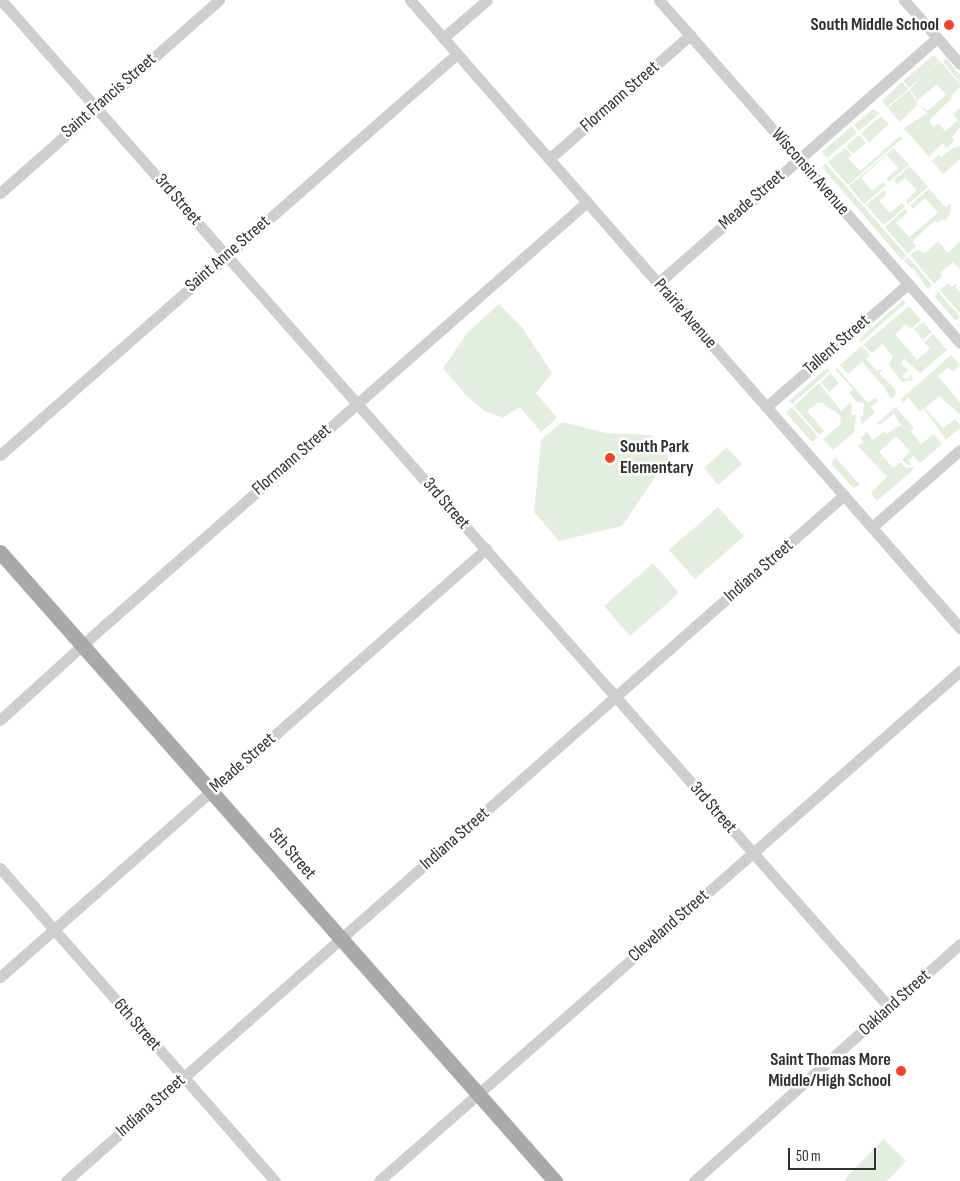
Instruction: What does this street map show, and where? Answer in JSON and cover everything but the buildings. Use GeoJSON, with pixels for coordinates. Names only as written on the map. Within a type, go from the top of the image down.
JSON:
{"type":"FeatureCollection","features":[{"type":"Feature","properties":{"kind":"main road","name":"5th Street"},"geometry":{"type":"LineString","coordinates":[[0,552],[555,1181]]}},
{"type":"Feature","properties":{"kind":"street","name":"3rd Street"},"geometry":{"type":"LineString","coordinates":[[1,0],[890,1008]]}},
{"type":"Feature","properties":{"kind":"street","name":"Saint Francis Street"},"geometry":{"type":"LineString","coordinates":[[0,193],[218,0]]}},
{"type":"Feature","properties":{"kind":"street","name":"Prairie Avenue"},"geometry":{"type":"LineString","coordinates":[[410,0],[960,628]]}},
{"type":"Feature","properties":{"kind":"street"},"geometry":{"type":"LineString","coordinates":[[443,38],[487,0]]}},
{"type":"Feature","properties":{"kind":"street","name":"Wisconsin Avenue"},"geometry":{"type":"LineString","coordinates":[[659,0],[960,343]]}},
{"type":"Feature","properties":{"kind":"street"},"geometry":{"type":"LineString","coordinates":[[904,0],[960,64]]}},
{"type":"Feature","properties":{"kind":"street","name":"Flormann Street"},"geometry":{"type":"LineString","coordinates":[[549,159],[690,36]]}},
{"type":"Feature","properties":{"kind":"street","name":"Meade Street"},"geometry":{"type":"LineString","coordinates":[[658,283],[937,38]]}},
{"type":"Feature","properties":{"kind":"street","name":"Saint Anne Street"},"geometry":{"type":"LineString","coordinates":[[0,455],[457,54]]}},
{"type":"Feature","properties":{"kind":"street","name":"Flormann Street"},"geometry":{"type":"LineString","coordinates":[[0,720],[587,202]]}},
{"type":"Feature","properties":{"kind":"street","name":"Tallent Street"},"geometry":{"type":"LineString","coordinates":[[766,406],[908,284]]}},
{"type":"Feature","properties":{"kind":"street"},"geometry":{"type":"LineString","coordinates":[[872,527],[960,450]]}},
{"type":"Feature","properties":{"kind":"street","name":"Indiana Street"},"geometry":{"type":"LineString","coordinates":[[66,1181],[844,495]]}},
{"type":"Feature","properties":{"kind":"street","name":"Meade Street"},"geometry":{"type":"LineString","coordinates":[[0,976],[486,549]]}},
{"type":"Feature","properties":{"kind":"street","name":"Cleveland Street"},"geometry":{"type":"LineString","coordinates":[[378,1181],[960,671]]}},
{"type":"Feature","properties":{"kind":"street","name":"6th Street"},"geometry":{"type":"LineString","coordinates":[[0,868],[275,1181]]}},
{"type":"Feature","properties":{"kind":"street","name":"Oakland Street"},"geometry":{"type":"LineString","coordinates":[[694,1181],[960,944]]}},
{"type":"Feature","properties":{"kind":"green space"},"geometry":{"type":"Polygon","coordinates":[[[934,55],[939,61],[926,73],[940,61],[960,84],[960,87],[929,121],[934,127],[938,123],[945,131],[958,120],[953,114],[960,108],[960,127],[952,137],[955,140],[947,148],[942,143],[929,157],[904,128],[927,113],[920,105],[928,111],[946,95],[937,84],[918,100],[919,104],[910,89],[921,78],[909,88],[903,81],[934,55]]]}},
{"type":"Feature","properties":{"kind":"green space"},"geometry":{"type":"Polygon","coordinates":[[[946,58],[960,75],[960,82],[943,62],[946,58]]]}},
{"type":"Feature","properties":{"kind":"green space"},"geometry":{"type":"Polygon","coordinates":[[[902,82],[908,89],[887,107],[882,101],[902,82]]]}},
{"type":"Feature","properties":{"kind":"green space"},"geometry":{"type":"Polygon","coordinates":[[[909,90],[918,104],[900,122],[888,108],[909,90]]]}},
{"type":"Feature","properties":{"kind":"green space"},"geometry":{"type":"Polygon","coordinates":[[[873,109],[880,113],[859,131],[854,125],[873,109]]]}},
{"type":"Feature","properties":{"kind":"green space"},"geometry":{"type":"Polygon","coordinates":[[[881,116],[889,124],[869,142],[861,133],[881,116]]]}},
{"type":"Feature","properties":{"kind":"green space"},"geometry":{"type":"Polygon","coordinates":[[[852,126],[857,133],[827,158],[822,152],[852,126]]]}},
{"type":"Feature","properties":{"kind":"green space"},"geometry":{"type":"Polygon","coordinates":[[[859,135],[866,143],[853,154],[846,146],[859,135]]]}},
{"type":"Feature","properties":{"kind":"green space"},"geometry":{"type":"Polygon","coordinates":[[[900,136],[903,138],[848,185],[828,162],[845,148],[852,155],[848,158],[860,171],[900,136]]]}},
{"type":"Feature","properties":{"kind":"green space"},"geometry":{"type":"Polygon","coordinates":[[[960,146],[960,159],[943,174],[932,161],[938,155],[941,157],[953,148],[960,146]]]}},
{"type":"Feature","properties":{"kind":"green space"},"geometry":{"type":"Polygon","coordinates":[[[894,148],[909,165],[889,182],[886,179],[898,168],[887,155],[861,178],[872,191],[883,182],[886,185],[864,204],[849,186],[894,148]]]}},
{"type":"Feature","properties":{"kind":"green space"},"geometry":{"type":"Polygon","coordinates":[[[826,164],[907,256],[902,260],[822,167],[826,164]]]}},
{"type":"Feature","properties":{"kind":"green space"},"geometry":{"type":"Polygon","coordinates":[[[910,166],[928,187],[908,204],[906,201],[917,190],[905,178],[897,184],[894,180],[910,166]]]}},
{"type":"Feature","properties":{"kind":"green space"},"geometry":{"type":"Polygon","coordinates":[[[929,189],[945,207],[951,203],[950,213],[946,221],[942,219],[938,223],[935,221],[927,227],[913,242],[916,246],[908,254],[885,227],[905,209],[908,212],[896,223],[909,237],[938,213],[925,198],[913,209],[910,205],[929,189]]]}},
{"type":"Feature","properties":{"kind":"green space"},"geometry":{"type":"Polygon","coordinates":[[[884,190],[887,194],[879,201],[890,213],[902,203],[905,207],[884,225],[866,205],[884,190]]]}},
{"type":"Feature","properties":{"kind":"green space"},"geometry":{"type":"Polygon","coordinates":[[[938,241],[948,253],[960,241],[960,269],[953,262],[940,273],[942,276],[934,284],[910,255],[917,250],[925,253],[938,241]]]}},
{"type":"Feature","properties":{"kind":"green space"},"geometry":{"type":"Polygon","coordinates":[[[908,257],[932,285],[928,289],[913,268],[904,261],[908,257]]]}},
{"type":"Feature","properties":{"kind":"green space"},"geometry":{"type":"Polygon","coordinates":[[[948,283],[952,287],[957,285],[955,287],[960,293],[960,313],[940,290],[948,283]]]}},
{"type":"Feature","properties":{"kind":"green space"},"geometry":{"type":"Polygon","coordinates":[[[938,292],[960,317],[956,321],[934,296],[938,292]]]}},
{"type":"Feature","properties":{"kind":"green space"},"geometry":{"type":"Polygon","coordinates":[[[903,300],[906,303],[861,342],[859,339],[903,300]]]}},
{"type":"Feature","properties":{"kind":"green space"},"geometry":{"type":"Polygon","coordinates":[[[499,304],[521,326],[552,373],[536,393],[557,418],[541,432],[520,407],[502,418],[483,410],[465,394],[443,368],[468,332],[499,304]]]}},
{"type":"Feature","properties":{"kind":"green space"},"geometry":{"type":"Polygon","coordinates":[[[909,306],[921,320],[911,329],[906,324],[895,334],[917,360],[930,349],[924,342],[933,334],[947,350],[920,373],[904,359],[901,363],[908,370],[902,377],[907,379],[911,375],[913,380],[902,382],[889,365],[893,357],[883,344],[872,353],[863,345],[909,306]]]}},
{"type":"Feature","properties":{"kind":"green space"},"geometry":{"type":"Polygon","coordinates":[[[923,322],[932,332],[923,340],[914,329],[923,322]]]}},
{"type":"Feature","properties":{"kind":"green space"},"geometry":{"type":"Polygon","coordinates":[[[862,346],[870,355],[866,359],[877,371],[884,368],[879,373],[895,389],[896,394],[893,398],[889,397],[885,388],[862,362],[848,374],[840,365],[862,346]]]}},
{"type":"Feature","properties":{"kind":"green space"},"geometry":{"type":"Polygon","coordinates":[[[951,355],[960,365],[954,371],[947,368],[938,376],[960,403],[960,415],[939,396],[925,408],[943,428],[955,419],[960,425],[960,428],[946,440],[924,409],[920,412],[908,397],[903,404],[902,400],[899,401],[951,355]]]}},
{"type":"Feature","properties":{"kind":"green space"},"geometry":{"type":"Polygon","coordinates":[[[827,368],[830,371],[792,404],[789,401],[827,368]]]}},
{"type":"Feature","properties":{"kind":"green space"},"geometry":{"type":"Polygon","coordinates":[[[837,368],[868,403],[875,398],[878,401],[871,407],[875,412],[862,424],[860,416],[863,416],[864,403],[857,402],[849,393],[853,389],[835,369],[837,368]]]}},
{"type":"Feature","properties":{"kind":"green space"},"geometry":{"type":"Polygon","coordinates":[[[831,373],[839,383],[829,392],[821,382],[831,373]]]}},
{"type":"Feature","properties":{"kind":"green space"},"geometry":{"type":"Polygon","coordinates":[[[819,383],[841,411],[851,402],[852,415],[856,415],[854,432],[833,450],[823,439],[841,424],[839,420],[841,418],[838,414],[821,402],[807,411],[824,431],[819,435],[794,406],[819,383]]]}},
{"type":"Feature","properties":{"kind":"green space"},"geometry":{"type":"Polygon","coordinates":[[[792,407],[818,437],[812,442],[786,413],[792,407]]]}},
{"type":"Feature","properties":{"kind":"green space"},"geometry":{"type":"Polygon","coordinates":[[[896,407],[914,428],[911,431],[921,444],[934,434],[942,444],[920,463],[913,456],[908,461],[911,465],[909,466],[902,460],[910,451],[896,436],[879,452],[893,468],[901,462],[906,468],[912,467],[914,469],[877,501],[871,493],[887,477],[858,446],[863,442],[860,438],[867,432],[873,440],[884,431],[886,434],[901,425],[894,414],[879,425],[877,423],[896,407]]]}},
{"type":"Feature","properties":{"kind":"green space"},"geometry":{"type":"Polygon","coordinates":[[[562,422],[606,433],[651,435],[669,457],[622,526],[559,541],[534,512],[541,440],[562,422]]]}},
{"type":"Feature","properties":{"kind":"green space"},"geometry":{"type":"Polygon","coordinates":[[[727,447],[742,464],[718,485],[704,468],[727,447]]]}},
{"type":"Feature","properties":{"kind":"green space"},"geometry":{"type":"Polygon","coordinates":[[[835,457],[860,485],[853,488],[831,463],[835,457]]]}},
{"type":"Feature","properties":{"kind":"green space"},"geometry":{"type":"Polygon","coordinates":[[[718,507],[744,536],[695,579],[669,550],[718,507]]]}},
{"type":"Feature","properties":{"kind":"green space"},"geometry":{"type":"Polygon","coordinates":[[[653,563],[679,593],[630,636],[604,606],[653,563]]]}},
{"type":"Feature","properties":{"kind":"green space"},"geometry":{"type":"Polygon","coordinates":[[[883,1139],[906,1161],[887,1181],[846,1181],[845,1179],[883,1139]]]}},
{"type":"Feature","properties":{"kind":"place","name":"South Middle School"},"geometry":{"type":"Point","coordinates":[949,25]}},
{"type":"Feature","properties":{"kind":"place","name":"South Park Elementary"},"geometry":{"type":"Point","coordinates":[610,458]}},
{"type":"Feature","properties":{"kind":"place","name":"Saint Thomas More Middle/High School"},"geometry":{"type":"Point","coordinates":[901,1071]}}]}
